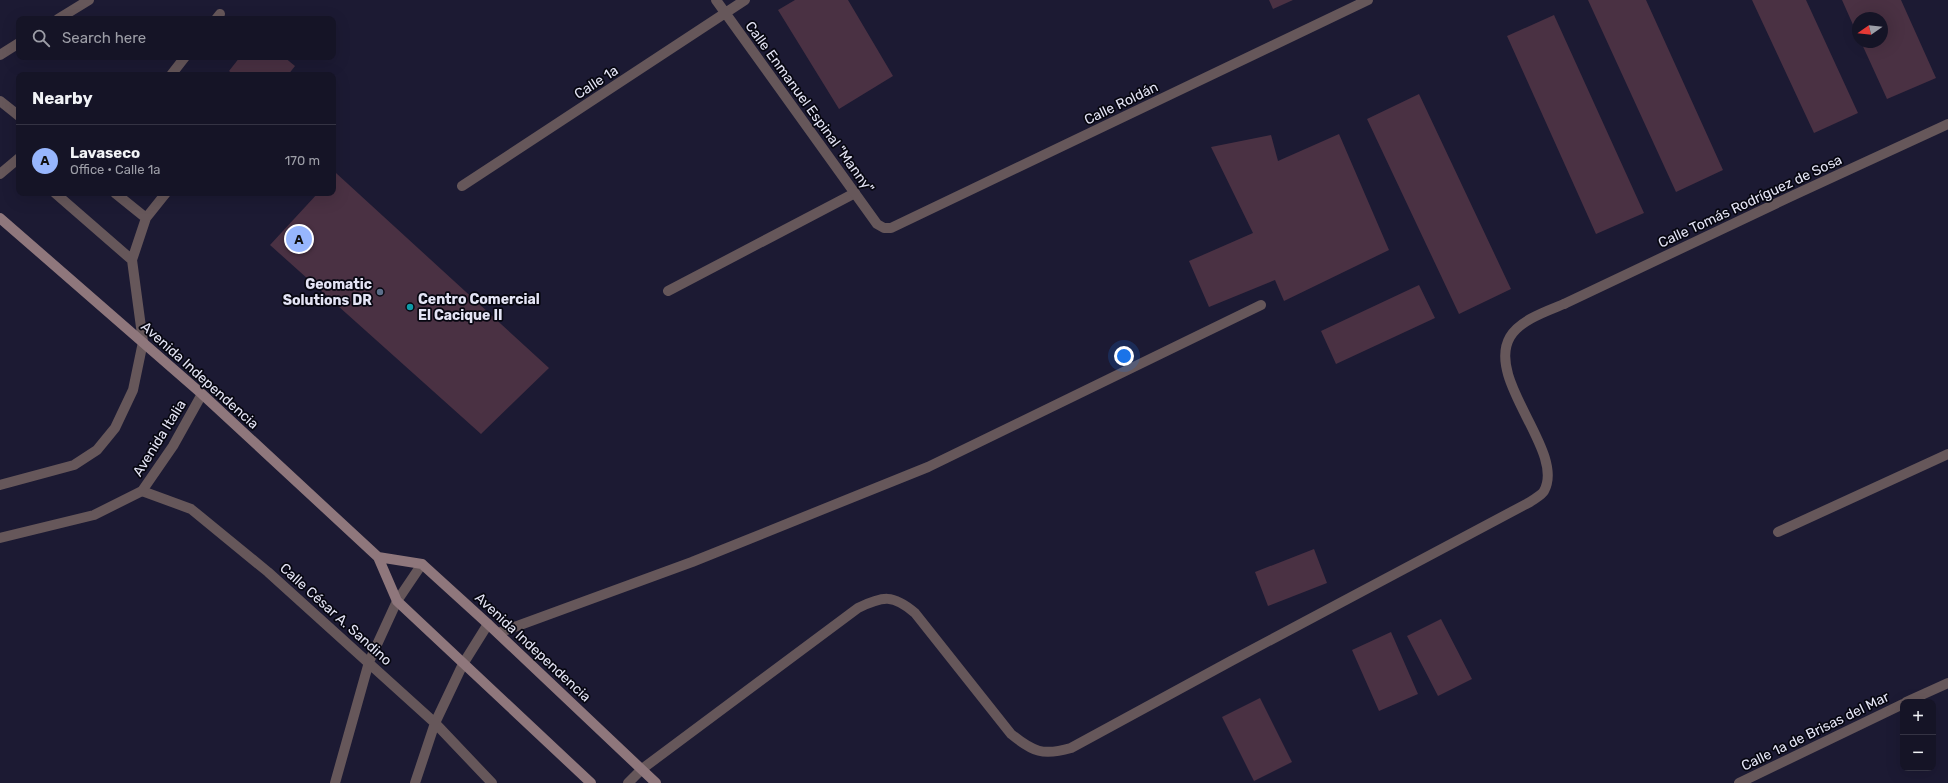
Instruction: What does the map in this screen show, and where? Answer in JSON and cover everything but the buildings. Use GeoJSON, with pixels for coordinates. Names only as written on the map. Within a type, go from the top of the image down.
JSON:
{"type":"FeatureCollection","features":[{"type":"Feature","properties":{"kind":"main road","name":"Avenida Independencia"},"geometry":{"type":"LineString","coordinates":[[0,218],[202,394],[378,558],[397,601],[591,783]]}},
{"type":"Feature","properties":{"kind":"main road"},"geometry":{"type":"LineString","coordinates":[[378,558],[422,564]]}},
{"type":"Feature","properties":{"kind":"main road","name":"Avenida Independencia"},"geometry":{"type":"LineString","coordinates":[[422,564],[498,633],[656,783]]}},
{"type":"Feature","properties":{"kind":"street"},"geometry":{"type":"LineString","coordinates":[[63,16],[89,0]]}},
{"type":"Feature","properties":{"kind":"street","name":"Calle Enmanuel Espinal \"Manny\""},"geometry":{"type":"LineString","coordinates":[[716,0],[877,224],[884,228]]}},
{"type":"Feature","properties":{"kind":"street","name":"Calle 1a"},"geometry":{"type":"LineString","coordinates":[[462,186],[726,14],[745,0]]}},
{"type":"Feature","properties":{"kind":"street","name":"Calle Roldán"},"geometry":{"type":"LineString","coordinates":[[884,228],[891,228],[1368,0]]}},
{"type":"Feature","properties":{"kind":"street"},"geometry":{"type":"LineString","coordinates":[[0,54],[16,45]]}},
{"type":"Feature","properties":{"kind":"street"},"geometry":{"type":"LineString","coordinates":[[172,72],[182,60]]}},
{"type":"Feature","properties":{"kind":"street"},"geometry":{"type":"LineString","coordinates":[[0,101],[16,114]]}},
{"type":"Feature","properties":{"kind":"street","name":"Calle Tomás Rodríguez de Sosa"},"geometry":{"type":"LineString","coordinates":[[642,769],[858,608],[873,600],[889,598],[903,603],[915,613],[1011,734],[1025,745],[1039,752],[1056,753],[1071,748],[1231,660],[1530,502],[1544,492],[1547,481],[1547,469],[1542,452],[1511,382],[1506,363],[1506,350],[1510,337],[1529,319],[1948,124]]}},
{"type":"Feature","properties":{"kind":"street"},"geometry":{"type":"LineString","coordinates":[[0,174],[16,161]]}},
{"type":"Feature","properties":{"kind":"street"},"geometry":{"type":"LineString","coordinates":[[668,291],[855,193]]}},
{"type":"Feature","properties":{"kind":"street"},"geometry":{"type":"LineString","coordinates":[[59,196],[132,260]]}},
{"type":"Feature","properties":{"kind":"street"},"geometry":{"type":"LineString","coordinates":[[119,196],[146,218]]}},
{"type":"Feature","properties":{"kind":"street"},"geometry":{"type":"LineString","coordinates":[[0,485],[74,465],[97,450],[115,428],[133,390],[143,342],[132,260],[146,218],[164,196]]}},
{"type":"Feature","properties":{"kind":"street"},"geometry":{"type":"LineString","coordinates":[[498,633],[692,562],[928,467],[1261,306]]}},
{"type":"Feature","properties":{"kind":"street","name":"Avenida Italia"},"geometry":{"type":"LineString","coordinates":[[0,538],[94,515],[142,491],[173,446],[202,394]]}},
{"type":"Feature","properties":{"kind":"street"},"geometry":{"type":"LineString","coordinates":[[1778,532],[1948,454]]}},
{"type":"Feature","properties":{"kind":"street","name":"Calle César A. Sandino"},"geometry":{"type":"LineString","coordinates":[[142,491],[191,509],[268,572],[435,723],[492,783]]}},
{"type":"Feature","properties":{"kind":"street"},"geometry":{"type":"LineString","coordinates":[[335,783],[369,662],[397,601],[422,564]]}},
{"type":"Feature","properties":{"kind":"street"},"geometry":{"type":"LineString","coordinates":[[416,783],[435,723],[463,664],[488,624]]}},
{"type":"Feature","properties":{"kind":"street","name":"Calle 1a de Brisas del Mar"},"geometry":{"type":"LineString","coordinates":[[1913,699],[1948,683]]}},
{"type":"Feature","properties":{"kind":"street","name":"Calle 1a de Brisas del Mar"},"geometry":{"type":"LineString","coordinates":[[1740,783],[1900,705]]}},
{"type":"Feature","properties":{"kind":"street"},"geometry":{"type":"LineString","coordinates":[[628,783],[642,769]]}},
{"type":"Feature","properties":{"kind":"place","name":"Lavaseco"},"geometry":{"type":"Point","coordinates":[299,239]}},
{"type":"Feature","properties":{"kind":"place","name":"Geomatic Solutions DR"},"geometry":{"type":"Point","coordinates":[380,292]}},
{"type":"Feature","properties":{"kind":"place","name":"Centro Comercial El Cacique II"},"geometry":{"type":"Point","coordinates":[410,307]}}]}
